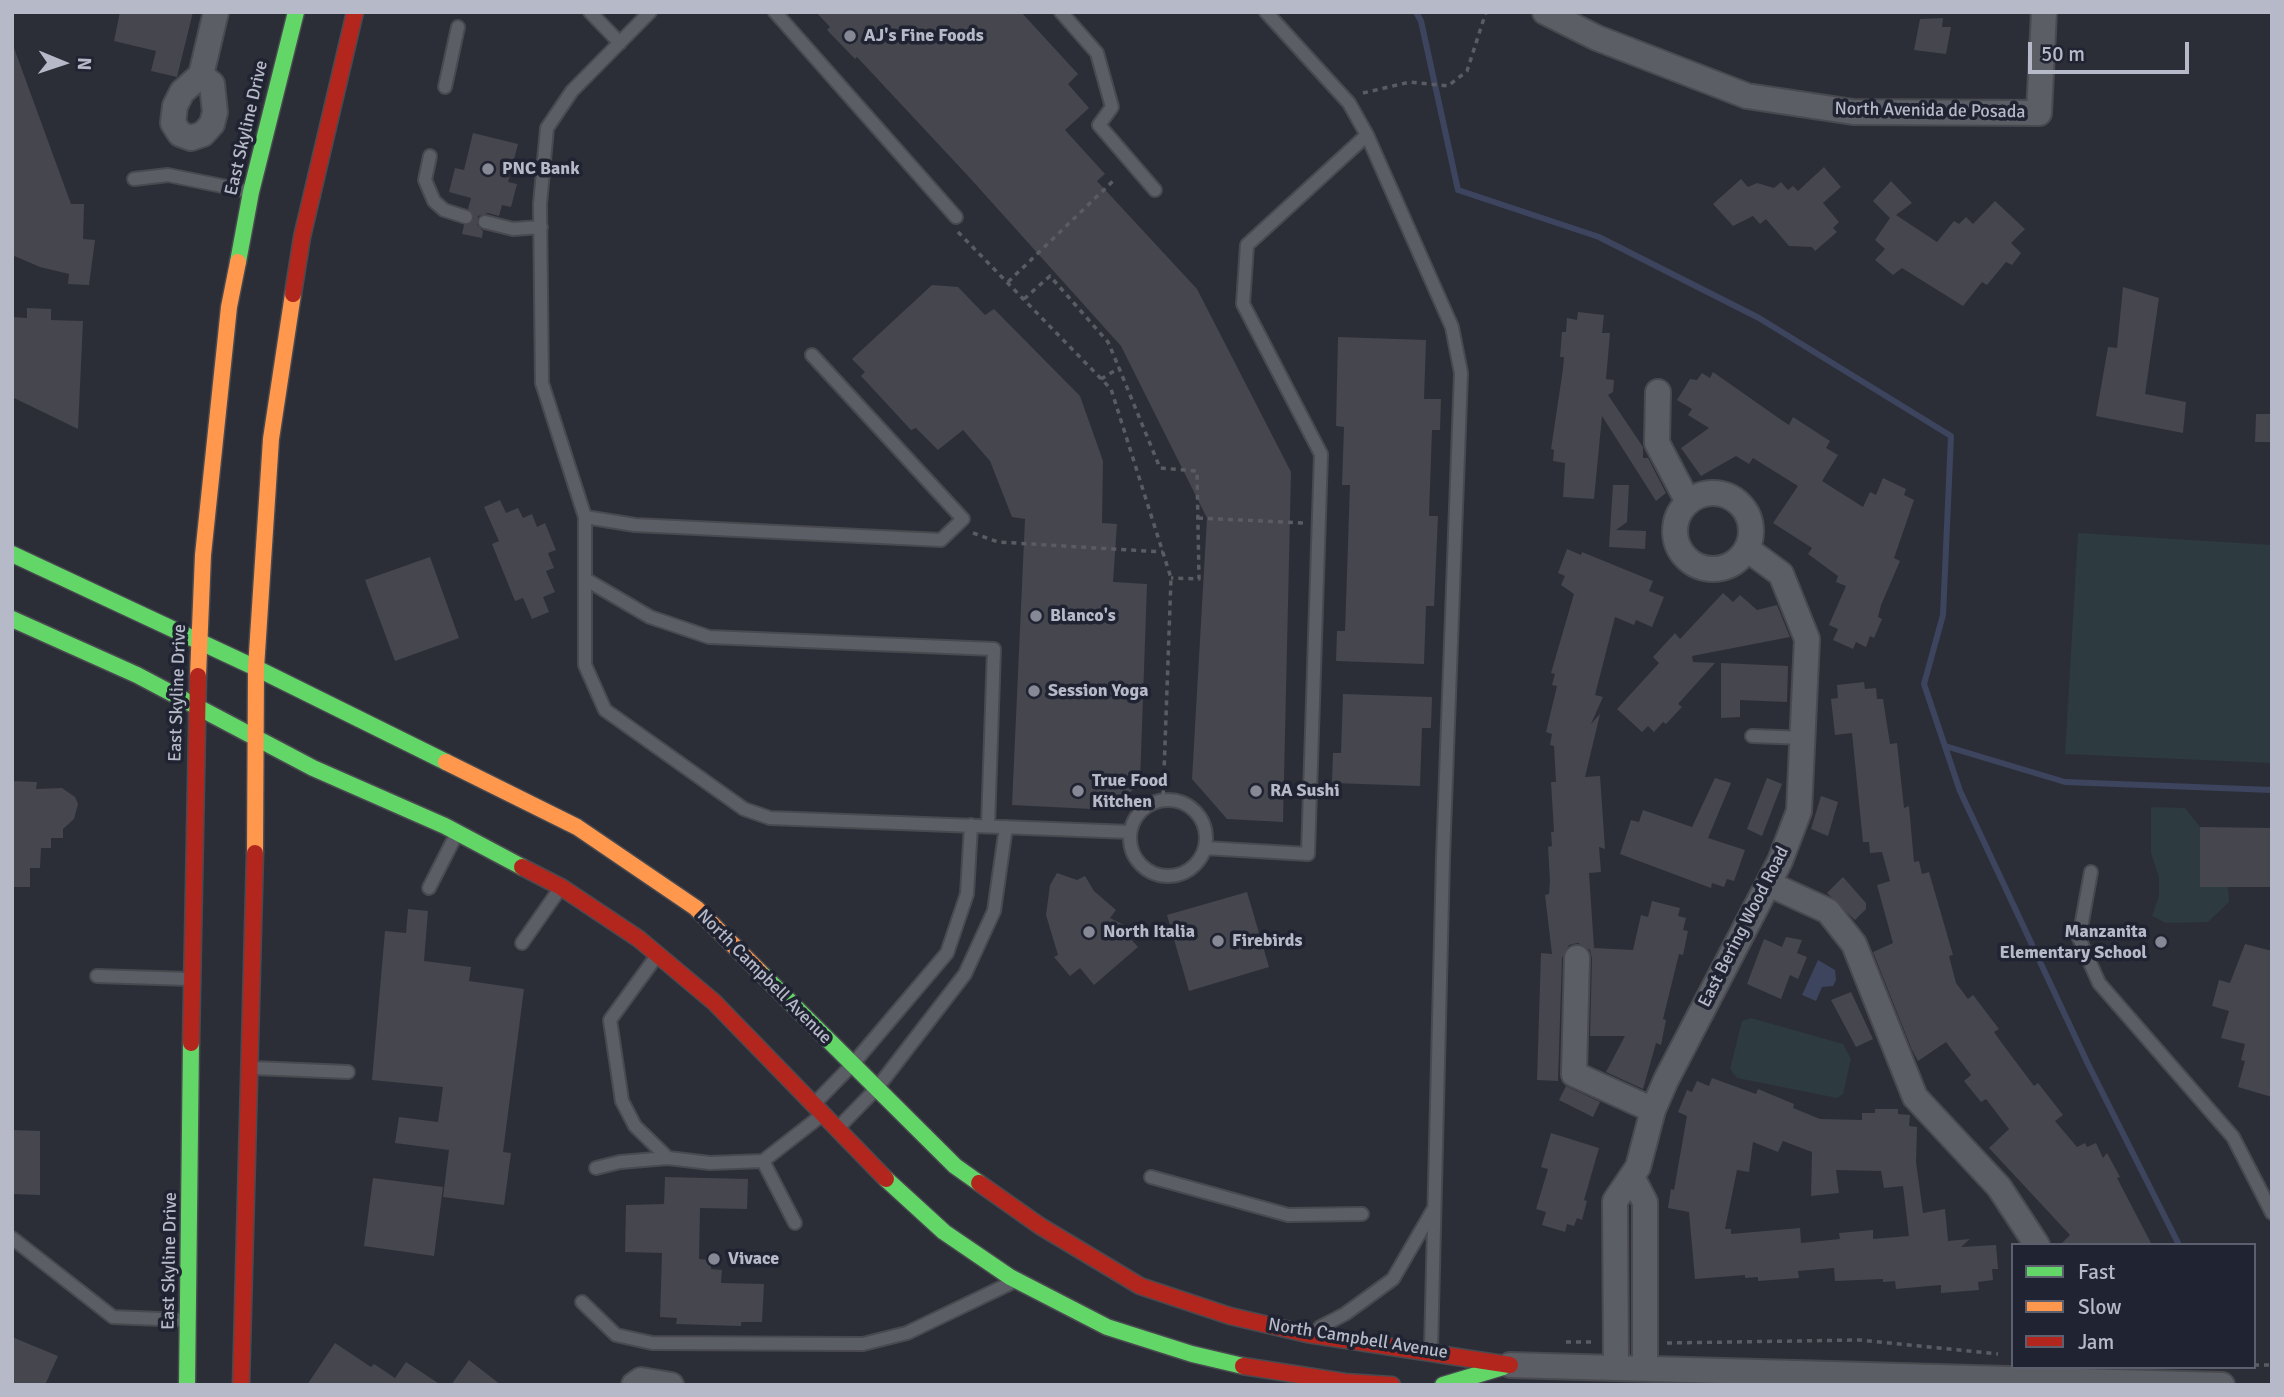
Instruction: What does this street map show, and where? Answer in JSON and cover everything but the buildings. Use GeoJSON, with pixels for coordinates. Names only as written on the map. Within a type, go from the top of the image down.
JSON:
{"type":"FeatureCollection","features":[{"type":"Feature","properties":{"kind":"main road","name":"East Skyline Drive"},"geometry":{"type":"LineString","coordinates":[[187,1385],[197,707],[202,555],[229,307],[251,192],[296,12]]}},
{"type":"Feature","properties":{"kind":"main road"},"geometry":{"type":"LineString","coordinates":[[241,1385],[258,738],[256,668],[271,439],[302,237],[355,12]]}},
{"type":"Feature","properties":{"kind":"main road","name":"North Campbell Avenue"},"geometry":{"type":"LineString","coordinates":[[12,554],[256,668],[578,827],[696,908],[955,1166],[1040,1226],[1140,1286],[1230,1316],[1307,1334],[1435,1371],[1510,1364]]}},
{"type":"Feature","properties":{"kind":"main road"},"geometry":{"type":"LineString","coordinates":[[12,619],[137,675],[313,768],[457,832],[561,887],[657,954],[715,1002],[818,1110],[944,1232],[1017,1280],[1107,1326],[1192,1354],[1262,1370],[1345,1382],[1392,1385]]}},
{"type":"Feature","properties":{"kind":"main road"},"geometry":{"type":"LineString","coordinates":[[188,1320],[203,1340]]}},
{"type":"Feature","properties":{"kind":"main road","name":"North Campbell Avenue"},"geometry":{"type":"LineString","coordinates":[[1435,1371],[1510,1364]]}},
{"type":"Feature","properties":{"kind":"street"},"geometry":{"type":"LineString","coordinates":[[201,75],[216,12]]}},
{"type":"Feature","properties":{"kind":"street","name":"North Avenida de Posada"},"geometry":{"type":"LineString","coordinates":[[1545,12],[1597,38],[1747,96],[1853,113],[2039,113],[2044,12]]}},
{"type":"Feature","properties":{"kind":"street"},"geometry":{"type":"LineString","coordinates":[[1658,392],[1657,443],[1688,502]]}},
{"type":"Feature","properties":{"kind":"street"},"geometry":{"type":"LineString","coordinates":[[1712,492],[1737,501],[1751,523],[1747,549],[1729,566],[1704,568],[1693,564],[1677,544],[1676,519],[1688,502],[1712,492]]}},
{"type":"Feature","properties":{"kind":"street","name":"East Bering Wood Road"},"geometry":{"type":"LineString","coordinates":[[1632,1177],[1638,1167],[1653,1110],[1729,955],[1769,884],[1799,811],[1807,639],[1781,574],[1747,549]]}},
{"type":"Feature","properties":{"kind":"street"},"geometry":{"type":"LineString","coordinates":[[1769,884],[1828,911],[1854,944],[1915,1097],[1999,1187],[2036,1243]]}},
{"type":"Feature","properties":{"kind":"street"},"geometry":{"type":"LineString","coordinates":[[1577,958],[1574,1074],[1653,1110]]}},
{"type":"Feature","properties":{"kind":"street"},"geometry":{"type":"LineString","coordinates":[[1616,1367],[1615,1201],[1632,1177],[1645,1202],[1645,1368]]}},
{"type":"Feature","properties":{"kind":"street","name":"North Campbell Avenue"},"geometry":{"type":"LineString","coordinates":[[1510,1364],[2046,1377],[2222,1385]]}},
{"type":"Feature","properties":{"kind":"street"},"geometry":{"type":"LineString","coordinates":[[634,1385],[641,1380],[671,1385]]}},
{"type":"Feature","properties":{"kind":"lane"},"geometry":{"type":"LineString","coordinates":[[590,12],[620,43]]}},
{"type":"Feature","properties":{"kind":"lane"},"geometry":{"type":"LineString","coordinates":[[775,12],[953,220]]}},
{"type":"Feature","properties":{"kind":"lane"},"geometry":{"type":"LineString","coordinates":[[1061,12],[1097,53],[1112,107],[1099,125],[1155,190]]}},
{"type":"Feature","properties":{"kind":"lane"},"geometry":{"type":"LineString","coordinates":[[1266,12],[1349,103],[1367,135],[1444,307],[1461,373],[1433,1210],[1435,1371]]}},
{"type":"Feature","properties":{"kind":"lane"},"geometry":{"type":"LineString","coordinates":[[646,13],[572,91],[547,128],[541,227],[542,383],[585,517],[584,665],[605,710],[744,809],[770,818],[1130,832]]}},
{"type":"Feature","properties":{"kind":"lane"},"geometry":{"type":"LineString","coordinates":[[445,87],[458,27]]}},
{"type":"Feature","properties":{"kind":"lane"},"geometry":{"type":"LineString","coordinates":[[1205,848],[1308,854],[1321,454],[1243,304],[1247,246],[1367,135]]}},
{"type":"Feature","properties":{"kind":"lane"},"geometry":{"type":"LineString","coordinates":[[430,156],[425,180],[434,201],[444,211],[466,217]]}},
{"type":"Feature","properties":{"kind":"lane"},"geometry":{"type":"LineString","coordinates":[[134,179],[168,176],[251,192]]}},
{"type":"Feature","properties":{"kind":"lane"},"geometry":{"type":"LineString","coordinates":[[485,222],[513,229],[541,227]]}},
{"type":"Feature","properties":{"kind":"lane"},"geometry":{"type":"LineString","coordinates":[[585,517],[635,526],[941,540],[963,519],[812,355]]}},
{"type":"Feature","properties":{"kind":"lane"},"geometry":{"type":"LineString","coordinates":[[585,579],[650,617],[709,637],[994,649],[988,826]]}},
{"type":"Feature","properties":{"kind":"lane"},"geometry":{"type":"LineString","coordinates":[[1752,736],[1804,738]]}},
{"type":"Feature","properties":{"kind":"lane"},"geometry":{"type":"LineString","coordinates":[[1163,800],[1176,800],[1197,813],[1206,836],[1205,848],[1190,869],[1166,877],[1153,874],[1134,857],[1130,832],[1141,810],[1163,800]]}},
{"type":"Feature","properties":{"kind":"lane"},"geometry":{"type":"LineString","coordinates":[[596,1168],[620,1162],[668,1158],[710,1163],[763,1161],[818,1110],[852,1065],[947,953],[967,894],[971,825]]}},
{"type":"Feature","properties":{"kind":"lane"},"geometry":{"type":"LineString","coordinates":[[837,1129],[877,1088],[965,974],[994,911],[1006,827]]}},
{"type":"Feature","properties":{"kind":"lane"},"geometry":{"type":"LineString","coordinates":[[429,888],[457,832]]}},
{"type":"Feature","properties":{"kind":"lane"},"geometry":{"type":"LineString","coordinates":[[2091,872],[2079,938],[2099,983],[2232,1137],[2272,1213]]}},
{"type":"Feature","properties":{"kind":"lane"},"geometry":{"type":"LineString","coordinates":[[522,943],[561,887]]}},
{"type":"Feature","properties":{"kind":"lane"},"geometry":{"type":"LineString","coordinates":[[657,954],[610,1020],[622,1101],[635,1126],[668,1158]]}},
{"type":"Feature","properties":{"kind":"lane"},"geometry":{"type":"LineString","coordinates":[[97,976],[193,979]]}},
{"type":"Feature","properties":{"kind":"lane"},"geometry":{"type":"LineString","coordinates":[[249,1068],[348,1072]]}},
{"type":"Feature","properties":{"kind":"lane"},"geometry":{"type":"LineString","coordinates":[[763,1161],[795,1223]]}},
{"type":"Feature","properties":{"kind":"lane"},"geometry":{"type":"LineString","coordinates":[[1152,1177],[1288,1215],[1362,1214]]}},
{"type":"Feature","properties":{"kind":"lane"},"geometry":{"type":"LineString","coordinates":[[1307,1334],[1345,1314],[1393,1279],[1433,1210]]}},
{"type":"Feature","properties":{"kind":"lane"},"geometry":{"type":"LineString","coordinates":[[12,1238],[113,1317],[188,1320]]}},
{"type":"Feature","properties":{"kind":"lane"},"geometry":{"type":"LineString","coordinates":[[582,1303],[616,1335],[652,1343],[863,1344],[907,1333],[1017,1280]]}},
{"type":"Feature","properties":{"kind":"path"},"geometry":{"type":"LineString","coordinates":[[1349,103],[1364,92],[1390,86],[1410,82],[1441,87],[1457,80],[1467,71],[1486,12]]}},
{"type":"Feature","properties":{"kind":"path"},"geometry":{"type":"LineString","coordinates":[[1008,282],[1113,181]]}},
{"type":"Feature","properties":{"kind":"path"},"geometry":{"type":"LineString","coordinates":[[953,220],[1008,282],[1111,388],[1171,578],[1163,800]]}},
{"type":"Feature","properties":{"kind":"path"},"geometry":{"type":"LineString","coordinates":[[1024,299],[1050,276],[1108,342],[1160,468],[1198,471],[1199,579],[1171,578]]}},
{"type":"Feature","properties":{"kind":"path"},"geometry":{"type":"LineString","coordinates":[[1101,379],[1119,368]]}},
{"type":"Feature","properties":{"kind":"path"},"geometry":{"type":"LineString","coordinates":[[1198,518],[1304,523]]}},
{"type":"Feature","properties":{"kind":"path"},"geometry":{"type":"LineString","coordinates":[[955,527],[998,542],[1163,552]]}},
{"type":"Feature","properties":{"kind":"path"},"geometry":{"type":"LineString","coordinates":[[1670,1343],[1859,1340],[2007,1355]]}},
{"type":"Feature","properties":{"kind":"shaded area"},"geometry":{"type":"Polygon","coordinates":[[[2078,533],[2272,545],[2272,763],[2065,754],[2078,533]]]}},
{"type":"Feature","properties":{"kind":"shaded area"},"geometry":{"type":"Polygon","coordinates":[[[2151,807],[2185,808],[2200,827],[2200,887],[2228,887],[2229,902],[2208,922],[2166,923],[2152,916],[2159,896],[2159,877],[2151,853],[2151,807]]]}},
{"type":"Feature","properties":{"kind":"shaded area"},"geometry":{"type":"Polygon","coordinates":[[[1751,1018],[1843,1044],[1851,1059],[1843,1094],[1837,1098],[1737,1078],[1730,1069],[1742,1021],[1751,1018]]]}},
{"type":"Feature","properties":{"kind":"water"},"geometry":{"type":"Polygon","coordinates":[[[1818,960],[1835,970],[1836,980],[1833,986],[1822,987],[1816,1001],[1802,995],[1818,960]]]}},
{"type":"Feature","properties":{"kind":"waterway"},"geometry":{"type":"LineString","coordinates":[[1416,12],[1421,21],[1458,190],[1599,237],[1759,318],[1951,436],[1943,615],[1924,684],[1960,791],[2087,1062],[2178,1243]]}},
{"type":"Feature","properties":{"kind":"waterway"},"geometry":{"type":"LineString","coordinates":[[1945,746],[2065,782],[2272,790]]}},
{"type":"Feature","properties":{"kind":"traffic: fast"},"geometry":{"type":"LineString","coordinates":[[238,262],[251,192],[296,12]]}},
{"type":"Feature","properties":{"kind":"traffic: fast"},"geometry":{"type":"LineString","coordinates":[[12,554],[256,668],[446,762]]}},
{"type":"Feature","properties":{"kind":"traffic: fast"},"geometry":{"type":"LineString","coordinates":[[12,619],[137,675],[313,768],[445,826],[522,867]]}},
{"type":"Feature","properties":{"kind":"traffic: fast"},"geometry":{"type":"LineString","coordinates":[[760,972],[955,1166],[979,1183]]}},
{"type":"Feature","properties":{"kind":"traffic: fast"},"geometry":{"type":"LineString","coordinates":[[187,1385],[191,1043]]}},
{"type":"Feature","properties":{"kind":"traffic: fast"},"geometry":{"type":"LineString","coordinates":[[886,1179],[944,1232],[1010,1277],[1107,1327],[1192,1354],[1243,1366]]}},
{"type":"Feature","properties":{"kind":"traffic: fast"},"geometry":{"type":"LineString","coordinates":[[1443,1385],[1503,1367]]}},
{"type":"Feature","properties":{"kind":"traffic: slow"},"geometry":{"type":"LineString","coordinates":[[198,676],[203,555],[229,307],[238,262]]}},
{"type":"Feature","properties":{"kind":"traffic: slow"},"geometry":{"type":"LineString","coordinates":[[255,853],[256,668],[271,439],[293,294]]}},
{"type":"Feature","properties":{"kind":"traffic: slow"},"geometry":{"type":"LineString","coordinates":[[446,762],[577,827],[696,908],[760,972]]}},
{"type":"Feature","properties":{"kind":"traffic: jam"},"geometry":{"type":"LineString","coordinates":[[293,294],[302,237],[355,12]]}},
{"type":"Feature","properties":{"kind":"traffic: jam"},"geometry":{"type":"LineString","coordinates":[[191,1043],[198,676]]}},
{"type":"Feature","properties":{"kind":"traffic: jam"},"geometry":{"type":"LineString","coordinates":[[241,1385],[255,853]]}},
{"type":"Feature","properties":{"kind":"traffic: jam"},"geometry":{"type":"LineString","coordinates":[[522,867],[561,887],[639,939],[714,1002],[886,1179]]}},
{"type":"Feature","properties":{"kind":"traffic: jam"},"geometry":{"type":"LineString","coordinates":[[979,1183],[1040,1226],[1140,1286],[1230,1316],[1307,1334],[1510,1365]]}},
{"type":"Feature","properties":{"kind":"traffic: jam"},"geometry":{"type":"LineString","coordinates":[[1243,1366],[1345,1382],[1392,1385]]}},
{"type":"Feature","properties":{"kind":"place","name":"AJ's Fine Foods"},"geometry":{"type":"Point","coordinates":[850,36]}},
{"type":"Feature","properties":{"kind":"place","name":"PNC Bank"},"geometry":{"type":"Point","coordinates":[488,169]}},
{"type":"Feature","properties":{"kind":"place","name":"Blanco's"},"geometry":{"type":"Point","coordinates":[1036,616]}},
{"type":"Feature","properties":{"kind":"place","name":"Session Yoga"},"geometry":{"type":"Point","coordinates":[1034,691]}},
{"type":"Feature","properties":{"kind":"place","name":"True Food Kitchen"},"geometry":{"type":"Point","coordinates":[1078,791]}},
{"type":"Feature","properties":{"kind":"place","name":"RA Sushi"},"geometry":{"type":"Point","coordinates":[1256,791]}},
{"type":"Feature","properties":{"kind":"place","name":"North Italia"},"geometry":{"type":"Point","coordinates":[1089,932]}},
{"type":"Feature","properties":{"kind":"place","name":"Firebirds"},"geometry":{"type":"Point","coordinates":[1218,941]}},
{"type":"Feature","properties":{"kind":"place","name":"Manzanita Elementary School"},"geometry":{"type":"Point","coordinates":[2161,942]}},
{"type":"Feature","properties":{"kind":"place","name":"Vivace"},"geometry":{"type":"Point","coordinates":[714,1259]}}]}
